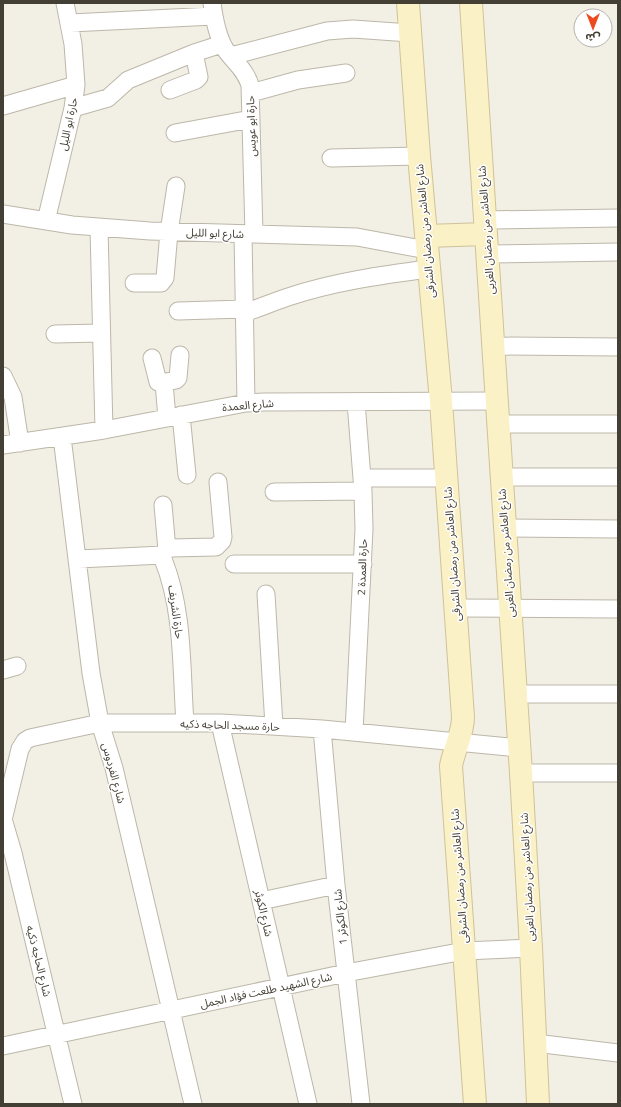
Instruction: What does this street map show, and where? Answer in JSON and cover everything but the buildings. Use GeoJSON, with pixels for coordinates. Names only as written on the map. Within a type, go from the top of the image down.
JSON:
{"type":"FeatureCollection","features":[{"type":"Feature","properties":{"kind":"street","name":"حارة ابو الليل"},"geometry":{"type":"LineString","coordinates":[[46,221],[73,108],[76,85],[73,44],[65,3]]}},
{"type":"Feature","properties":{"kind":"street","name":"شارع العاشر من رمضان الشرقى"},"geometry":{"type":"LineString","coordinates":[[408,3],[419,156],[441,401],[463,717],[463,725],[453,753],[451,766],[474,1104]]}},
{"type":"Feature","properties":{"kind":"street","name":"شارع العاشر من رمضان الغربى"},"geometry":{"type":"LineString","coordinates":[[471,3],[521,773],[538,1104]]}},
{"type":"Feature","properties":{"kind":"street"},"geometry":{"type":"LineString","coordinates":[[70,23],[213,9]]}},
{"type":"Feature","properties":{"kind":"street","name":"حارة ابو عويس"},"geometry":{"type":"LineString","coordinates":[[213,9],[227,50],[244,72],[251,93],[248,234],[244,311],[246,403]]}},
{"type":"Feature","properties":{"kind":"street"},"geometry":{"type":"LineString","coordinates":[[73,108],[108,98],[128,80],[194,53],[227,50],[327,31],[353,29],[410,33]]}},
{"type":"Feature","properties":{"kind":"street"},"geometry":{"type":"LineString","coordinates":[[170,90],[196,80],[199,77],[194,53]]}},
{"type":"Feature","properties":{"kind":"street"},"geometry":{"type":"LineString","coordinates":[[251,93],[298,80],[346,73]]}},
{"type":"Feature","properties":{"kind":"street"},"geometry":{"type":"LineString","coordinates":[[3,106],[76,85]]}},
{"type":"Feature","properties":{"kind":"street"},"geometry":{"type":"LineString","coordinates":[[175,133],[251,119]]}},
{"type":"Feature","properties":{"kind":"street"},"geometry":{"type":"LineString","coordinates":[[331,158],[419,156]]}},
{"type":"Feature","properties":{"kind":"street"},"geometry":{"type":"LineString","coordinates":[[134,283],[161,283],[164,280],[168,232],[176,186]]}},
{"type":"Feature","properties":{"kind":"street","name":"شارع ابو الليل"},"geometry":{"type":"LineString","coordinates":[[3,214],[99,228],[168,232],[357,237],[427,252]]}},
{"type":"Feature","properties":{"kind":"street"},"geometry":{"type":"LineString","coordinates":[[178,311],[244,311],[335,284],[381,275],[427,252],[486,236],[618,218]]}},
{"type":"Feature","properties":{"kind":"street"},"geometry":{"type":"LineString","coordinates":[[99,228],[104,430]]}},
{"type":"Feature","properties":{"kind":"street"},"geometry":{"type":"LineString","coordinates":[[486,236],[618,252]]}},
{"type":"Feature","properties":{"kind":"street"},"geometry":{"type":"LineString","coordinates":[[55,334],[101,334]]}},
{"type":"Feature","properties":{"kind":"street"},"geometry":{"type":"LineString","coordinates":[[493,346],[618,347]]}},
{"type":"Feature","properties":{"kind":"street"},"geometry":{"type":"LineString","coordinates":[[152,358],[158,382],[164,383],[176,380],[178,378],[180,355]]}},
{"type":"Feature","properties":{"kind":"street"},"geometry":{"type":"LineString","coordinates":[[3,376],[13,398],[11,444]]}},
{"type":"Feature","properties":{"kind":"street"},"geometry":{"type":"LineString","coordinates":[[164,383],[174,416],[187,475]]}},
{"type":"Feature","properties":{"kind":"street","name":"شارع العمدة"},"geometry":{"type":"LineString","coordinates":[[11,444],[104,430],[246,403],[496,401]]}},
{"type":"Feature","properties":{"kind":"street","name":"حارة العمدة 2"},"geometry":{"type":"LineString","coordinates":[[354,732],[364,529],[356,402]]}},
{"type":"Feature","properties":{"kind":"street"},"geometry":{"type":"LineString","coordinates":[[498,424],[618,424]]}},
{"type":"Feature","properties":{"kind":"street","name":"شارع الفردوس"},"geometry":{"type":"LineString","coordinates":[[62,437],[91,673],[100,723],[114,768],[193,1104]]}},
{"type":"Feature","properties":{"kind":"street"},"geometry":{"type":"LineString","coordinates":[[501,477],[618,477]]}},
{"type":"Feature","properties":{"kind":"street"},"geometry":{"type":"LineString","coordinates":[[274,492],[446,478]]}},
{"type":"Feature","properties":{"kind":"street"},"geometry":{"type":"LineString","coordinates":[[78,559],[165,552],[170,548],[216,547],[220,545],[223,537],[218,482]]}},
{"type":"Feature","properties":{"kind":"street","name":"حارة الشريف"},"geometry":{"type":"LineString","coordinates":[[163,505],[165,552],[163,559],[174,589],[178,618],[184,723]]}},
{"type":"Feature","properties":{"kind":"street"},"geometry":{"type":"LineString","coordinates":[[505,528],[618,529]]}},
{"type":"Feature","properties":{"kind":"street"},"geometry":{"type":"LineString","coordinates":[[234,564],[363,564]]}},
{"type":"Feature","properties":{"kind":"street"},"geometry":{"type":"LineString","coordinates":[[266,594],[274,726]]}},
{"type":"Feature","properties":{"kind":"street"},"geometry":{"type":"LineString","coordinates":[[456,608],[618,609]]}},
{"type":"Feature","properties":{"kind":"street"},"geometry":{"type":"LineString","coordinates":[[516,694],[618,694]]}},
{"type":"Feature","properties":{"kind":"street","name":"حارة مسجد الحاجه ذكيه"},"geometry":{"type":"LineString","coordinates":[[3,819],[20,749],[25,741],[30,738],[90,724],[220,723],[274,726],[322,729],[519,748]]}},
{"type":"Feature","properties":{"kind":"street","name":"شارع الكوثر"},"geometry":{"type":"LineString","coordinates":[[220,723],[308,1104]]}},
{"type":"Feature","properties":{"kind":"street","name":"شارع الكوثر 1"},"geometry":{"type":"LineString","coordinates":[[322,729],[336,884],[361,1104]]}},
{"type":"Feature","properties":{"kind":"street"},"geometry":{"type":"LineString","coordinates":[[521,773],[618,773]]}},
{"type":"Feature","properties":{"kind":"street","name":"شارع الحاجه ذكيه"},"geometry":{"type":"LineString","coordinates":[[3,819],[13,853],[73,1104]]}},
{"type":"Feature","properties":{"kind":"street"},"geometry":{"type":"LineString","coordinates":[[261,901],[336,884]]}},
{"type":"Feature","properties":{"kind":"street","name":"شارع الشهيد طلعت فؤاد الجمل"},"geometry":{"type":"LineString","coordinates":[[3,1046],[281,986],[464,951],[531,948]]}},
{"type":"Feature","properties":{"kind":"street"},"geometry":{"type":"LineString","coordinates":[[535,1043],[618,1053]]}}]}
